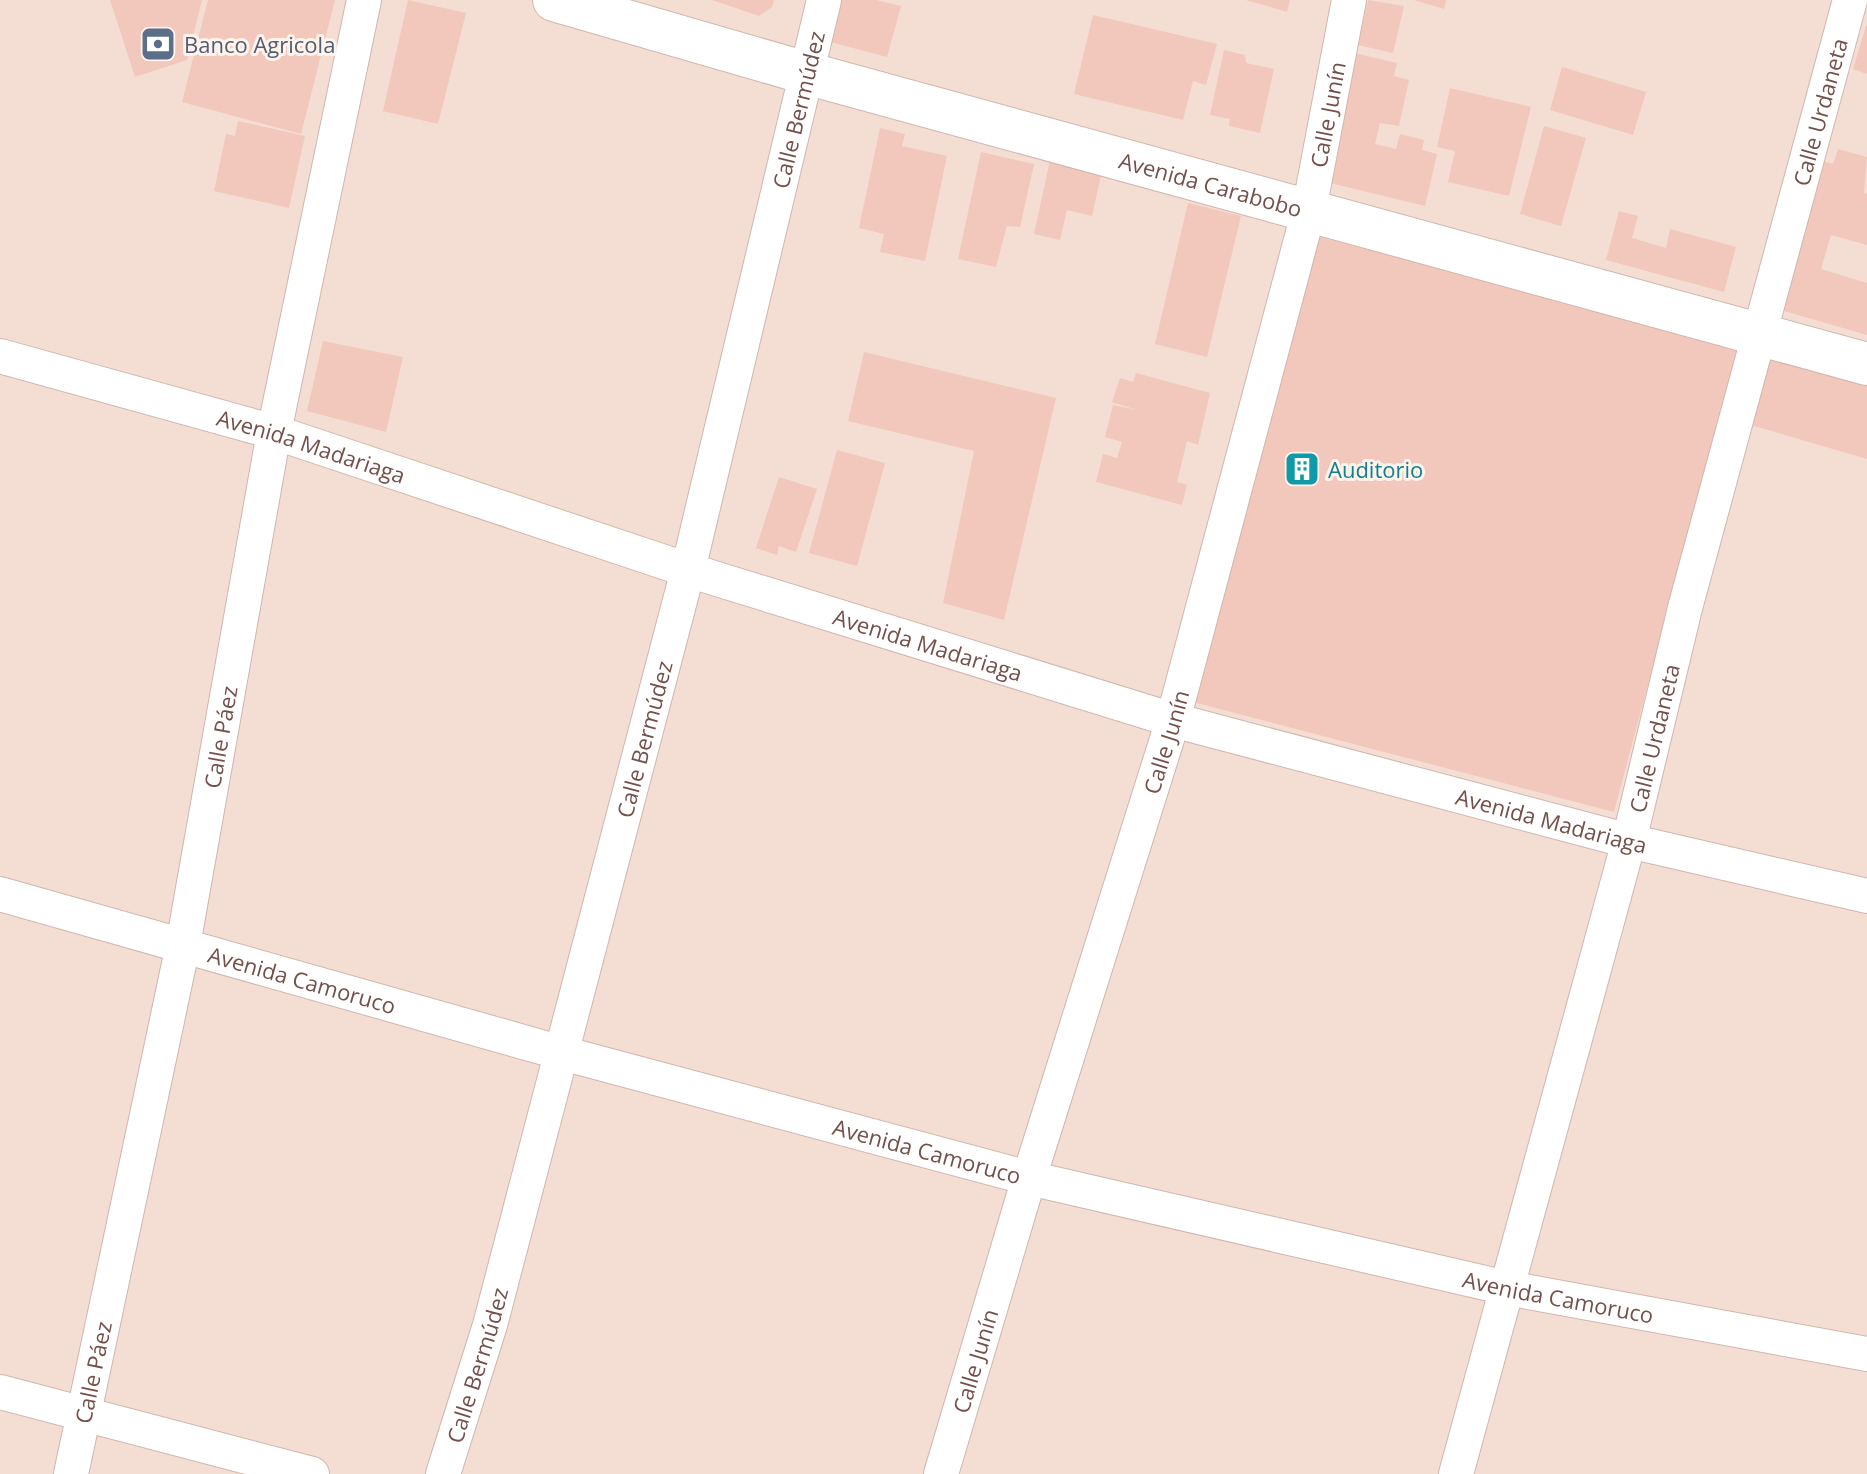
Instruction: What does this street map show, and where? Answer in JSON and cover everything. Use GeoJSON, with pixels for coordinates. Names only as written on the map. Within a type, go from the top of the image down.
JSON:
{"type":"FeatureCollection","features":[{"type":"Feature","properties":{"kind":"street","name":"Calle Páez"},"geometry":{"type":"LineString","coordinates":[[71,1474],[183,945],[274,432],[364,0]]}},
{"type":"Feature","properties":{"kind":"street","name":"Avenida Carabobo"},"geometry":{"type":"LineString","coordinates":[[554,0],[806,73],[1867,364]]}},
{"type":"Feature","properties":{"kind":"street","name":"Calle Bermúdez"},"geometry":{"type":"LineString","coordinates":[[443,1474],[490,1325],[688,570],[824,0]]}},
{"type":"Feature","properties":{"kind":"street","name":"Calle Junín"},"geometry":{"type":"LineString","coordinates":[[941,1474],[1029,1178],[1173,720],[1309,210],[1349,0]]}},
{"type":"Feature","properties":{"kind":"street","name":"Calle Urdaneta"},"geometry":{"type":"LineString","coordinates":[[1456,1474],[1629,841],[1685,608],[1850,0]]}},
{"type":"Feature","properties":{"kind":"street","name":"Avenida Madariaga"},"geometry":{"type":"LineString","coordinates":[[0,356],[274,432],[688,570],[1173,720],[1629,841],[1867,896]]}},
{"type":"Feature","properties":{"kind":"street","name":"Avenida Camoruco"},"geometry":{"type":"LineString","coordinates":[[0,894],[562,1053],[1029,1178],[1507,1288],[1867,1354]]}},
{"type":"Feature","properties":{"kind":"street"},"geometry":{"type":"LineString","coordinates":[[0,1392],[312,1474]]}},
{"type":"Feature","properties":{"kind":"shaded area"},"geometry":{"type":"Polygon","coordinates":[[[0,0],[1867,0],[1867,1474],[0,1474],[0,0]]]}},
{"type":"Feature","properties":{"kind":"building","name":"Banco Agricola"},"geometry":{"type":"Polygon","coordinates":[[[110,0],[202,0],[187,60],[135,77],[110,0]]]}},
{"type":"Feature","properties":{"kind":"building"},"geometry":{"type":"Polygon","coordinates":[[[208,0],[335,0],[301,134],[182,102],[208,0]]]}},
{"type":"Feature","properties":{"kind":"building"},"geometry":{"type":"Polygon","coordinates":[[[408,0],[466,13],[438,124],[383,111],[408,0]]]}},
{"type":"Feature","properties":{"kind":"building"},"geometry":{"type":"Polygon","coordinates":[[[712,0],[774,0],[772,7],[759,16],[712,0]]]}},
{"type":"Feature","properties":{"kind":"building"},"geometry":{"type":"Polygon","coordinates":[[[833,0],[876,0],[901,6],[887,57],[823,40],[833,0]]]}},
{"type":"Feature","properties":{"kind":"building"},"geometry":{"type":"Polygon","coordinates":[[[1246,0],[1290,0],[1287,12],[1246,0]]]}},
{"type":"Feature","properties":{"kind":"building"},"geometry":{"type":"Polygon","coordinates":[[[1368,0],[1404,6],[1393,53],[1358,45],[1368,0]]]}},
{"type":"Feature","properties":{"kind":"building"},"geometry":{"type":"Polygon","coordinates":[[[1414,0],[1446,0],[1444,9],[1414,0]]]}},
{"type":"Feature","properties":{"kind":"building"},"geometry":{"type":"Polygon","coordinates":[[[1093,15],[1217,44],[1206,85],[1193,81],[1183,120],[1074,94],[1093,15]]]}},
{"type":"Feature","properties":{"kind":"building"},"geometry":{"type":"Polygon","coordinates":[[[1867,26],[1867,74],[1853,69],[1867,26]]]}},
{"type":"Feature","properties":{"kind":"building"},"geometry":{"type":"Polygon","coordinates":[[[1224,50],[1245,55],[1246,63],[1274,69],[1260,133],[1229,126],[1230,119],[1210,115],[1224,50]]]}},
{"type":"Feature","properties":{"kind":"building"},"geometry":{"type":"Polygon","coordinates":[[[1354,53],[1397,63],[1394,76],[1409,80],[1399,126],[1380,123],[1375,144],[1396,149],[1400,134],[1424,140],[1422,150],[1437,154],[1425,206],[1326,182],[1354,53]]]}},
{"type":"Feature","properties":{"kind":"building"},"geometry":{"type":"Polygon","coordinates":[[[1562,67],[1646,92],[1633,135],[1550,110],[1562,67]]]}},
{"type":"Feature","properties":{"kind":"building"},"geometry":{"type":"Polygon","coordinates":[[[1450,88],[1531,107],[1509,196],[1448,182],[1455,151],[1437,147],[1450,88]]]}},
{"type":"Feature","properties":{"kind":"building"},"geometry":{"type":"Polygon","coordinates":[[[238,121],[305,136],[289,208],[214,191],[226,134],[235,136],[238,121]]]}},
{"type":"Feature","properties":{"kind":"building"},"geometry":{"type":"Polygon","coordinates":[[[1544,126],[1586,138],[1561,226],[1520,214],[1544,126]]]}},
{"type":"Feature","properties":{"kind":"building"},"geometry":{"type":"Polygon","coordinates":[[[880,128],[905,134],[902,146],[947,156],[925,261],[880,252],[884,234],[859,228],[880,128]]]}},
{"type":"Feature","properties":{"kind":"building"},"geometry":{"type":"Polygon","coordinates":[[[1838,149],[1867,157],[1864,193],[1867,194],[1867,245],[1831,235],[1821,269],[1867,283],[1867,335],[1777,309],[1819,160],[1833,164],[1838,149]]]}},
{"type":"Feature","properties":{"kind":"building"},"geometry":{"type":"Polygon","coordinates":[[[981,152],[1034,164],[1020,227],[1007,226],[996,267],[958,259],[981,152]]]}},
{"type":"Feature","properties":{"kind":"building"},"geometry":{"type":"Polygon","coordinates":[[[1050,160],[1102,171],[1092,216],[1067,210],[1060,240],[1034,234],[1050,160]]]}},
{"type":"Feature","properties":{"kind":"building"},"geometry":{"type":"Polygon","coordinates":[[[1188,203],[1241,216],[1207,357],[1155,344],[1188,203]]]}},
{"type":"Feature","properties":{"kind":"building"},"geometry":{"type":"Polygon","coordinates":[[[1619,211],[1638,216],[1632,238],[1666,248],[1670,229],[1736,247],[1724,292],[1606,260],[1619,211]]]}},
{"type":"Feature","properties":{"kind":"building"},"geometry":{"type":"Polygon","coordinates":[[[1316,236],[1738,347],[1614,812],[1189,701],[1316,236]]]}},
{"type":"Feature","properties":{"kind":"building"},"geometry":{"type":"Polygon","coordinates":[[[323,341],[403,357],[386,432],[307,411],[323,341]]]}},
{"type":"Feature","properties":{"kind":"building"},"geometry":{"type":"Polygon","coordinates":[[[864,352],[1056,398],[1004,620],[943,603],[974,451],[848,421],[864,352]]]}},
{"type":"Feature","properties":{"kind":"building"},"geometry":{"type":"Polygon","coordinates":[[[1771,354],[1867,382],[1867,459],[1751,425],[1771,354]]]}},
{"type":"Feature","properties":{"kind":"building"},"geometry":{"type":"Polygon","coordinates":[[[1136,373],[1210,393],[1198,445],[1187,441],[1177,482],[1187,485],[1182,505],[1096,482],[1103,454],[1117,458],[1122,442],[1105,437],[1113,405],[1137,410],[1112,402],[1120,378],[1133,382],[1136,373]]]}},
{"type":"Feature","properties":{"kind":"building"},"geometry":{"type":"Polygon","coordinates":[[[837,450],[885,463],[857,566],[809,553],[837,450]]]}},
{"type":"Feature","properties":{"kind":"building"},"geometry":{"type":"Polygon","coordinates":[[[779,477],[817,489],[796,552],[779,546],[777,555],[756,548],[779,477]]]}},
{"type":"Feature","properties":{"kind":"place","name":"Banco Agricola"},"geometry":{"type":"Point","coordinates":[158,44]}},
{"type":"Feature","properties":{"kind":"place","name":"Auditorio"},"geometry":{"type":"Point","coordinates":[1302,469]}}]}
